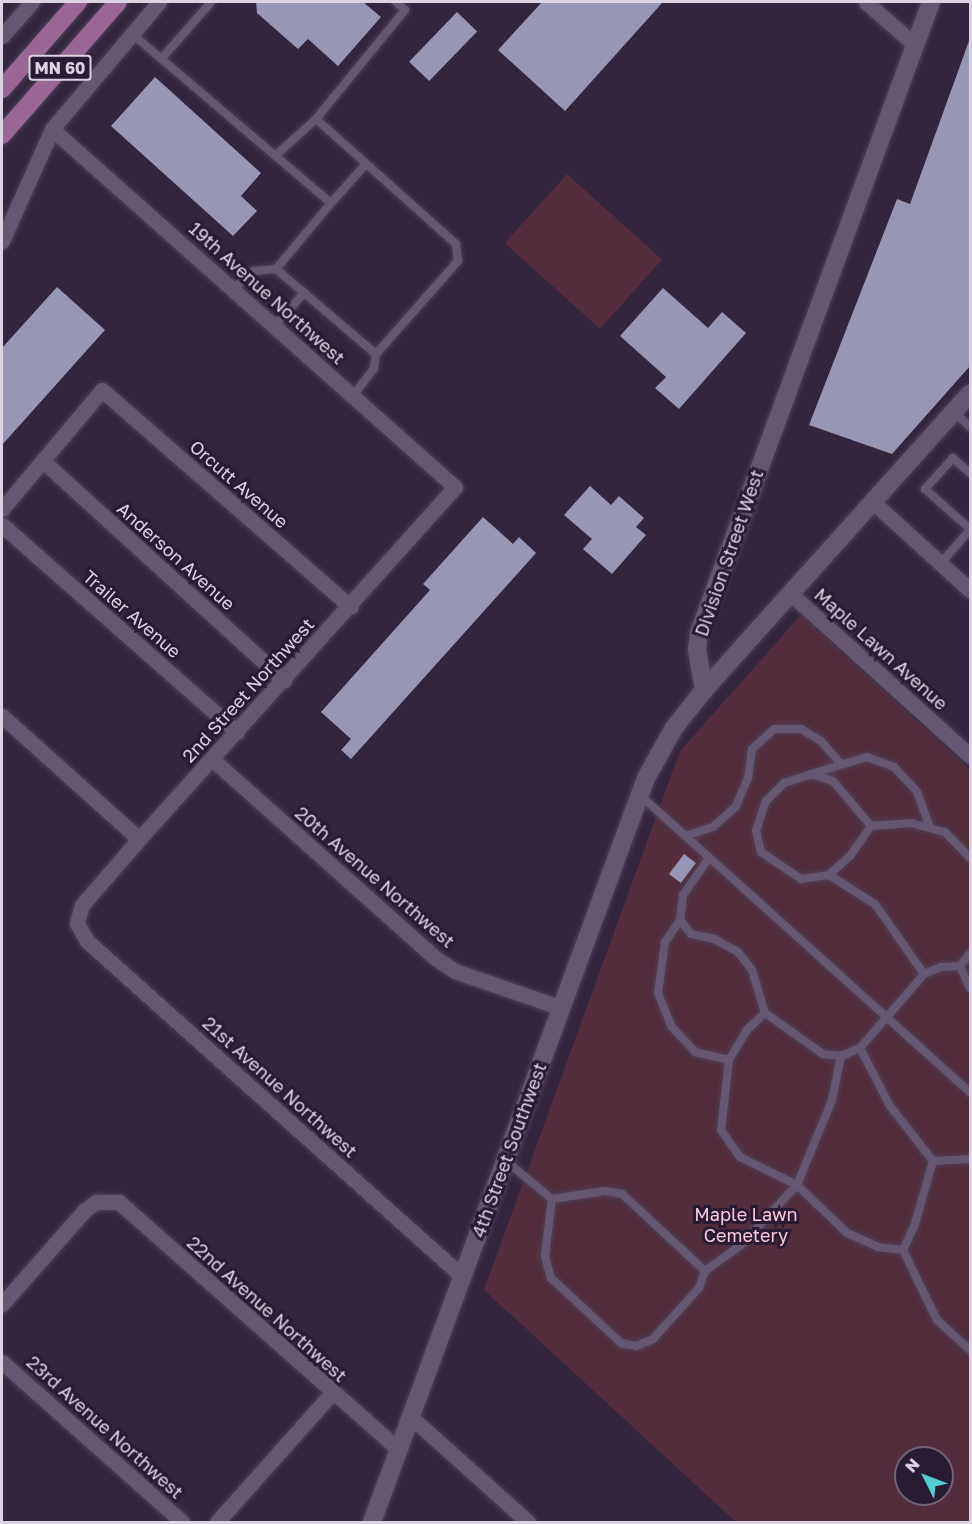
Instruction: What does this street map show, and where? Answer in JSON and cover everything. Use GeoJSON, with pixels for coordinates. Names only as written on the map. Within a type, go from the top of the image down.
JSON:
{"type":"FeatureCollection","features":[{"type":"Feature","properties":{"kind":"main road","name":"MN 60"},"geometry":{"type":"LineString","coordinates":[[2,89],[78,2]]}},
{"type":"Feature","properties":{"kind":"main road","name":"MN 60"},"geometry":{"type":"LineString","coordinates":[[2,135],[118,2]]}},
{"type":"Feature","properties":{"kind":"street"},"geometry":{"type":"LineString","coordinates":[[2,36],[32,2]]}},
{"type":"Feature","properties":{"kind":"street"},"geometry":{"type":"LineString","coordinates":[[2,241],[52,129],[159,2]]}},
{"type":"Feature","properties":{"kind":"street"},"geometry":{"type":"LineString","coordinates":[[866,2],[915,45]]}},
{"type":"Feature","properties":{"kind":"street","name":"Division Street West"},"geometry":{"type":"LineString","coordinates":[[704,690],[697,650],[699,633],[931,2]]}},
{"type":"Feature","properties":{"kind":"street","name":"19th Avenue Northwest"},"geometry":{"type":"LineString","coordinates":[[52,129],[455,487]]}},
{"type":"Feature","properties":{"kind":"street","name":"Orcutt Avenue"},"geometry":{"type":"LineString","coordinates":[[43,462],[102,390],[351,607]]}},
{"type":"Feature","properties":{"kind":"street"},"geometry":{"type":"LineString","coordinates":[[704,690],[792,595],[970,393]]}},
{"type":"Feature","properties":{"kind":"street"},"geometry":{"type":"LineString","coordinates":[[2,509],[43,462]]}},
{"type":"Feature","properties":{"kind":"street","name":"Anderson Avenue"},"geometry":{"type":"LineString","coordinates":[[43,462],[284,680]]}},
{"type":"Feature","properties":{"kind":"street","name":"2nd Street Northwest"},"geometry":{"type":"LineString","coordinates":[[77,923],[82,905],[139,839],[351,607],[455,487]]}},
{"type":"Feature","properties":{"kind":"street"},"geometry":{"type":"LineString","coordinates":[[874,503],[970,590]]}},
{"type":"Feature","properties":{"kind":"street","name":"Trailer Avenue"},"geometry":{"type":"LineString","coordinates":[[2,525],[237,732]]}},
{"type":"Feature","properties":{"kind":"street","name":"Maple Lawn Avenue"},"geometry":{"type":"LineString","coordinates":[[792,595],[970,756]]}},
{"type":"Feature","properties":{"kind":"street","name":"4th Street Southwest"},"geometry":{"type":"LineString","coordinates":[[372,1522],[643,786],[674,728],[704,690]]}},
{"type":"Feature","properties":{"kind":"street"},"geometry":{"type":"LineString","coordinates":[[2,716],[139,839]]}},
{"type":"Feature","properties":{"kind":"street","name":"20th Avenue Northwest"},"geometry":{"type":"LineString","coordinates":[[212,759],[435,958],[455,970],[562,1008]]}},
{"type":"Feature","properties":{"kind":"street","name":"21st Avenue Northwest"},"geometry":{"type":"LineString","coordinates":[[77,923],[87,941],[462,1276]]}},
{"type":"Feature","properties":{"kind":"street","name":"22nd Avenue Northwest"},"geometry":{"type":"LineString","coordinates":[[2,1304],[85,1210],[96,1202],[109,1199],[128,1209],[331,1394],[398,1449]]}},
{"type":"Feature","properties":{"kind":"street","name":"23rd Avenue Northwest"},"geometry":{"type":"LineString","coordinates":[[2,1362],[182,1522]]}},
{"type":"Feature","properties":{"kind":"street"},"geometry":{"type":"LineString","coordinates":[[217,1522],[331,1394]]}},
{"type":"Feature","properties":{"kind":"street"},"geometry":{"type":"LineString","coordinates":[[411,1417],[528,1522]]}},
{"type":"Feature","properties":{"kind":"lane"},"geometry":{"type":"LineString","coordinates":[[162,58],[211,2]]}},
{"type":"Feature","properties":{"kind":"lane"},"geometry":{"type":"LineString","coordinates":[[276,155],[316,119],[405,10],[396,2]]}},
{"type":"Feature","properties":{"kind":"lane"},"geometry":{"type":"LineString","coordinates":[[131,33],[331,203]]}},
{"type":"Feature","properties":{"kind":"lane"},"geometry":{"type":"LineString","coordinates":[[316,119],[456,244],[458,261],[375,354],[374,368],[353,396]]}},
{"type":"Feature","properties":{"kind":"lane"},"geometry":{"type":"LineString","coordinates":[[233,289],[254,271],[276,269],[366,164]]}},
{"type":"Feature","properties":{"kind":"lane"},"geometry":{"type":"LineString","coordinates":[[276,269],[375,354]]}},
{"type":"Feature","properties":{"kind":"lane"},"geometry":{"type":"LineString","coordinates":[[274,326],[304,293]]}},
{"type":"Feature","properties":{"kind":"lane"},"geometry":{"type":"LineString","coordinates":[[954,412],[970,427]]}},
{"type":"Feature","properties":{"kind":"lane"},"geometry":{"type":"LineString","coordinates":[[941,563],[970,530],[925,489],[953,458],[970,473]]}},
{"type":"Feature","properties":{"kind":"lane"},"geometry":{"type":"LineString","coordinates":[[686,836],[713,827],[736,806],[748,778],[752,749],[774,729],[801,729],[821,741],[839,762]]}},
{"type":"Feature","properties":{"kind":"lane"},"geometry":{"type":"LineString","coordinates":[[871,826],[851,855],[829,875],[801,879],[780,868],[761,852],[756,831],[766,801],[784,783],[839,762],[867,757],[894,767],[917,792],[930,828]]}},
{"type":"Feature","properties":{"kind":"lane"},"geometry":{"type":"LineString","coordinates":[[811,774],[833,781],[871,826]]}},
{"type":"Feature","properties":{"kind":"lane"},"geometry":{"type":"LineString","coordinates":[[643,786],[686,836],[970,1092]]}},
{"type":"Feature","properties":{"kind":"lane"},"geometry":{"type":"LineString","coordinates":[[871,826],[911,823],[945,832],[970,858]]}},
{"type":"Feature","properties":{"kind":"lane"},"geometry":{"type":"LineString","coordinates":[[710,858],[683,895],[680,920],[665,942],[658,993],[672,1027],[695,1052],[729,1060]]}},
{"type":"Feature","properties":{"kind":"lane"},"geometry":{"type":"LineString","coordinates":[[829,875],[875,904],[924,974]]}},
{"type":"Feature","properties":{"kind":"lane"},"geometry":{"type":"LineString","coordinates":[[680,920],[692,934],[715,939],[738,952],[752,970],[765,1012],[823,1054],[841,1056],[860,1048],[924,974],[940,967],[960,966],[970,953]]}},
{"type":"Feature","properties":{"kind":"lane"},"geometry":{"type":"LineString","coordinates":[[960,966],[970,988]]}},
{"type":"Feature","properties":{"kind":"lane"},"geometry":{"type":"LineString","coordinates":[[765,1012],[747,1030],[729,1060],[721,1130],[741,1157],[797,1185],[847,1233],[879,1247],[903,1250]]}},
{"type":"Feature","properties":{"kind":"lane"},"geometry":{"type":"LineString","coordinates":[[860,1048],[890,1106],[933,1161]]}},
{"type":"Feature","properties":{"kind":"lane"},"geometry":{"type":"LineString","coordinates":[[552,1199],[545,1256],[551,1278],[621,1343],[636,1346],[653,1339],[699,1288],[705,1270],[741,1245],[797,1185],[832,1100],[841,1056]]}},
{"type":"Feature","properties":{"kind":"lane"},"geometry":{"type":"LineString","coordinates":[[933,1161],[970,1159]]}},
{"type":"Feature","properties":{"kind":"lane"},"geometry":{"type":"LineString","coordinates":[[505,1160],[552,1199],[605,1191],[622,1194],[705,1270]]}},
{"type":"Feature","properties":{"kind":"lane"},"geometry":{"type":"LineString","coordinates":[[903,1250],[915,1224],[933,1161]]}},
{"type":"Feature","properties":{"kind":"lane"},"geometry":{"type":"LineString","coordinates":[[903,1250],[937,1320],[970,1350]]}},
{"type":"Feature","properties":{"kind":"green space"},"geometry":{"type":"Polygon","coordinates":[[[567,174],[662,260],[600,329],[505,243],[567,174]]]}},
{"type":"Feature","properties":{"kind":"green space","name":"Maple Lawn Cemetery"},"geometry":{"type":"Polygon","coordinates":[[[801,615],[970,770],[970,1522],[736,1522],[484,1290],[680,751],[801,615]]]}},
{"type":"Feature","properties":{"kind":"building"},"geometry":{"type":"Polygon","coordinates":[[[256,2],[363,2],[381,17],[338,66],[308,39],[298,49],[257,13],[256,2]]]}},
{"type":"Feature","properties":{"kind":"building"},"geometry":{"type":"Polygon","coordinates":[[[542,2],[663,2],[565,111],[498,50],[542,2]]]}},
{"type":"Feature","properties":{"kind":"building"},"geometry":{"type":"Polygon","coordinates":[[[457,12],[477,31],[429,81],[409,62],[457,12]]]}},
{"type":"Feature","properties":{"kind":"building"},"geometry":{"type":"Polygon","coordinates":[[[969,41],[970,366],[892,454],[809,425],[897,199],[910,204],[969,41]]]}},
{"type":"Feature","properties":{"kind":"building"},"geometry":{"type":"Polygon","coordinates":[[[155,77],[261,173],[241,196],[257,211],[233,236],[111,126],[155,77]]]}},
{"type":"Feature","properties":{"kind":"building"},"geometry":{"type":"Polygon","coordinates":[[[57,287],[105,330],[2,445],[2,348],[57,287]]]}},
{"type":"Feature","properties":{"kind":"building"},"geometry":{"type":"Polygon","coordinates":[[[663,288],[708,328],[722,312],[746,333],[679,409],[655,388],[666,377],[620,336],[663,288]]]}},
{"type":"Feature","properties":{"kind":"building"},"geometry":{"type":"Polygon","coordinates":[[[590,486],[611,505],[619,496],[644,518],[636,527],[646,535],[612,574],[583,549],[592,539],[564,515],[590,486]]]}},
{"type":"Feature","properties":{"kind":"building"},"geometry":{"type":"Polygon","coordinates":[[[483,517],[513,544],[519,537],[536,553],[351,759],[341,750],[351,739],[321,712],[430,590],[423,584],[483,517]]]}},
{"type":"Feature","properties":{"kind":"building"},"geometry":{"type":"Polygon","coordinates":[[[684,854],[696,863],[681,883],[669,874],[684,854]]]}}]}
